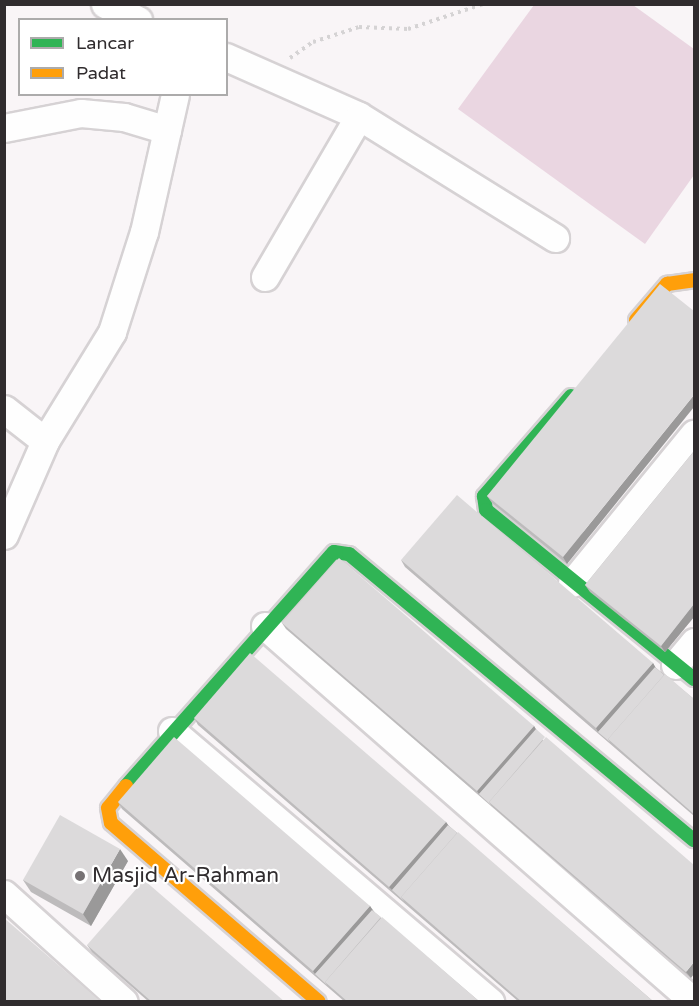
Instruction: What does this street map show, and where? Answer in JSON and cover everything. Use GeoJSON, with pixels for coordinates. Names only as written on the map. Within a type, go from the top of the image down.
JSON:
{"type":"FeatureCollection","features":[{"type":"Feature","properties":{"kind":"street"},"geometry":{"type":"LineString","coordinates":[[105,4],[134,18]]}},
{"type":"Feature","properties":{"kind":"street"},"geometry":{"type":"LineString","coordinates":[[228,58],[359,116],[555,238]]}},
{"type":"Feature","properties":{"kind":"street"},"geometry":{"type":"LineString","coordinates":[[4,535],[45,441],[112,332],[144,232],[175,96]]}},
{"type":"Feature","properties":{"kind":"street"},"geometry":{"type":"LineString","coordinates":[[4,128],[81,113],[124,117],[167,130]]}},
{"type":"Feature","properties":{"kind":"street"},"geometry":{"type":"LineString","coordinates":[[265,277],[359,116]]}},
{"type":"Feature","properties":{"kind":"street"},"geometry":{"type":"LineString","coordinates":[[629,327],[667,284],[694,280]]}},
{"type":"Feature","properties":{"kind":"street"},"geometry":{"type":"LineString","coordinates":[[584,380],[484,496],[486,510],[572,583],[685,672],[694,642]]}},
{"type":"Feature","properties":{"kind":"street"},"geometry":{"type":"LineString","coordinates":[[4,409],[45,441]]}},
{"type":"Feature","properties":{"kind":"street"},"geometry":{"type":"LineString","coordinates":[[572,583],[694,434]]}},
{"type":"Feature","properties":{"kind":"street"},"geometry":{"type":"LineString","coordinates":[[319,1002],[158,865],[108,816],[108,808],[172,731],[334,552],[349,554],[694,840]]}},
{"type":"Feature","properties":{"kind":"street"},"geometry":{"type":"LineString","coordinates":[[265,626],[686,993]]}},
{"type":"Feature","properties":{"kind":"street"},"geometry":{"type":"LineString","coordinates":[[172,731],[490,1002]]}},
{"type":"Feature","properties":{"kind":"street"},"geometry":{"type":"LineString","coordinates":[[4,894],[124,1002]]}},
{"type":"Feature","properties":{"kind":"path"},"geometry":{"type":"LineString","coordinates":[[267,74],[313,42],[331,36],[359,27],[408,29],[483,4]]}},
{"type":"Feature","properties":{"kind":"shaded area"},"geometry":{"type":"Polygon","coordinates":[[[534,5],[633,5],[694,49],[694,175],[645,244],[458,109],[534,5]]]}},
{"type":"Feature","properties":{"kind":"building"},"geometry":{"type":"Polygon","coordinates":[[[660,284],[694,311],[694,395],[563,557],[487,496],[660,284]]]}},
{"type":"Feature","properties":{"kind":"building"},"geometry":{"type":"Polygon","coordinates":[[[694,451],[694,604],[661,646],[585,585],[694,451]]]}},
{"type":"Feature","properties":{"kind":"building"},"geometry":{"type":"Polygon","coordinates":[[[457,495],[653,663],[596,728],[401,560],[457,495]]]}},
{"type":"Feature","properties":{"kind":"building"},"geometry":{"type":"Polygon","coordinates":[[[339,558],[534,726],[477,791],[282,623],[339,558]]]}},
{"type":"Feature","properties":{"kind":"building"},"geometry":{"type":"Polygon","coordinates":[[[250,653],[446,822],[389,887],[194,718],[250,653]]]}},
{"type":"Feature","properties":{"kind":"building"},"geometry":{"type":"Polygon","coordinates":[[[655,667],[664,675],[608,739],[610,742],[598,732],[655,667]]]}},
{"type":"Feature","properties":{"kind":"building"},"geometry":{"type":"Polygon","coordinates":[[[665,674],[694,699],[694,814],[608,739],[665,674]]]}},
{"type":"Feature","properties":{"kind":"building"},"geometry":{"type":"Polygon","coordinates":[[[536,729],[545,737],[489,802],[491,805],[479,794],[536,729]]]}},
{"type":"Feature","properties":{"kind":"building"},"geometry":{"type":"Polygon","coordinates":[[[174,737],[370,906],[313,971],[118,802],[174,737]]]}},
{"type":"Feature","properties":{"kind":"building"},"geometry":{"type":"Polygon","coordinates":[[[546,737],[694,865],[694,962],[686,972],[489,802],[546,737]]]}},
{"type":"Feature","properties":{"kind":"building","name":"Masjid Ar-Rahman"},"geometry":{"type":"Polygon","coordinates":[[[60,815],[120,849],[83,914],[23,880],[60,815]]]}},
{"type":"Feature","properties":{"kind":"building"},"geometry":{"type":"Polygon","coordinates":[[[448,825],[457,833],[401,897],[404,901],[392,890],[448,825]]]}},
{"type":"Feature","properties":{"kind":"building"},"geometry":{"type":"Polygon","coordinates":[[[458,832],[654,1002],[522,1002],[401,897],[458,832]]]}},
{"type":"Feature","properties":{"kind":"building"},"geometry":{"type":"Polygon","coordinates":[[[144,880],[285,1002],[152,1002],[87,945],[144,880]]]}},
{"type":"Feature","properties":{"kind":"building"},"geometry":{"type":"Polygon","coordinates":[[[372,910],[381,917],[325,982],[327,985],[315,974],[372,910]]]}},
{"type":"Feature","properties":{"kind":"building"},"geometry":{"type":"Polygon","coordinates":[[[382,917],[480,1002],[348,1002],[325,982],[382,917]]]}},
{"type":"Feature","properties":{"kind":"building"},"geometry":{"type":"Polygon","coordinates":[[[4,918],[101,1002],[4,1002],[4,918]]]}},
{"type":"Feature","properties":{"kind":"traffic: fast"},"geometry":{"type":"LineString","coordinates":[[571,396],[484,496],[486,510],[694,679]]}},
{"type":"Feature","properties":{"kind":"traffic: fast"},"geometry":{"type":"LineString","coordinates":[[126,786],[334,552],[349,554],[694,840]]}},
{"type":"Feature","properties":{"kind":"traffic: slow"},"geometry":{"type":"LineString","coordinates":[[636,320],[667,284],[694,280]]}},
{"type":"Feature","properties":{"kind":"traffic: slow"},"geometry":{"type":"LineString","coordinates":[[126,786],[108,808],[111,823],[319,1002]]}},
{"type":"Feature","properties":{"kind":"place","name":"Masjid Ar-Rahman"},"geometry":{"type":"Point","coordinates":[80,876]}}]}
